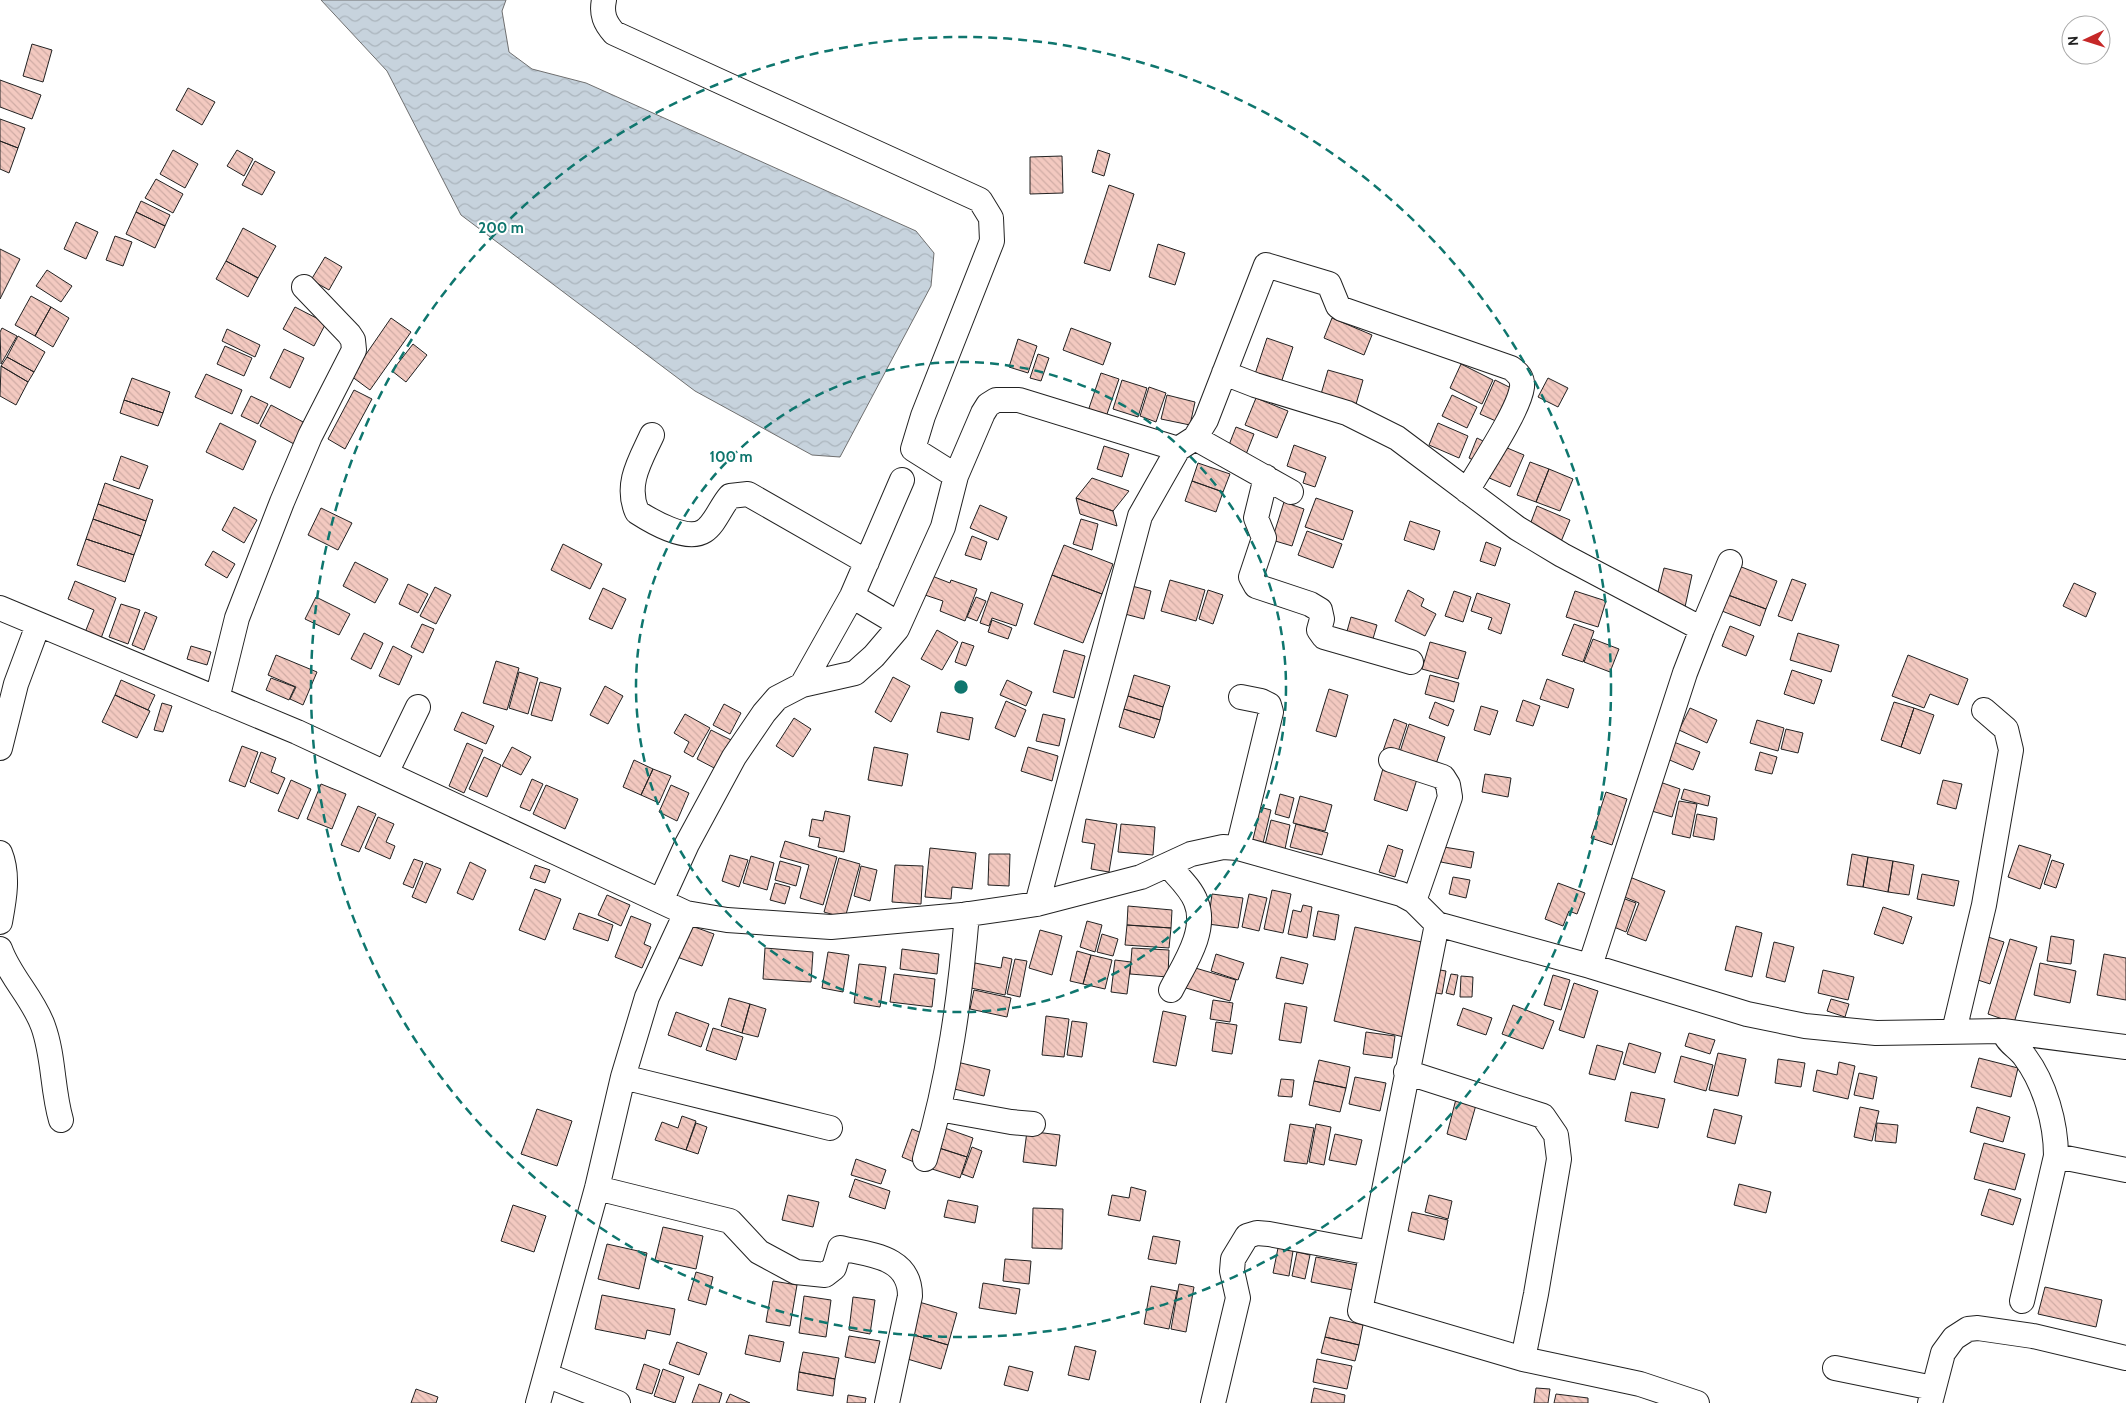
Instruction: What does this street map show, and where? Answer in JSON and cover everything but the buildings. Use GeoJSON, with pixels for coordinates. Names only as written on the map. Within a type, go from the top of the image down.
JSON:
{"type":"FeatureCollection","features":[{"type":"Feature","properties":{"kind":"street"},"geometry":{"type":"LineString","coordinates":[[604,0],[602,10],[604,18],[614,33],[980,200],[991,218],[992,240],[923,416],[913,449],[956,476]]}},
{"type":"Feature","properties":{"kind":"street"},"geometry":{"type":"LineString","coordinates":[[1037,904],[1140,516],[1213,405],[1266,265],[1329,284],[1338,306],[1342,309],[1511,368],[1519,374],[1522,386],[1512,414],[1466,491]]}},
{"type":"Feature","properties":{"kind":"street"},"geometry":{"type":"LineString","coordinates":[[217,699],[237,618],[275,520],[310,436],[354,350],[353,340],[349,334],[304,287]]}},
{"type":"Feature","properties":{"kind":"street"},"geometry":{"type":"LineString","coordinates":[[1224,374],[1347,413],[1397,438],[1517,528],[1562,555],[1702,629]]}},
{"type":"Feature","properties":{"kind":"street"},"geometry":{"type":"LineString","coordinates":[[661,901],[687,844],[734,757],[764,713],[777,698],[802,684],[855,673],[874,656],[899,624],[943,527],[956,476],[983,413],[991,402],[1002,399],[1028,403],[1187,443],[1266,477],[1292,492]]}},
{"type":"Feature","properties":{"kind":"street"},"geometry":{"type":"LineString","coordinates":[[652,436],[635,472],[631,487],[637,512],[645,517],[677,532],[696,534],[704,531],[730,496],[741,493],[748,494],[867,562]]}},
{"type":"Feature","properties":{"kind":"street"},"geometry":{"type":"LineString","coordinates":[[1266,477],[1256,518],[1264,538],[1251,577],[1252,583],[1310,604],[1320,610],[1322,619],[1319,630],[1324,636],[1411,662]]}},
{"type":"Feature","properties":{"kind":"street"},"geometry":{"type":"LineString","coordinates":[[802,684],[852,596],[902,480]]}},
{"type":"Feature","properties":{"kind":"street"},"geometry":{"type":"LineString","coordinates":[[1590,966],[1685,672],[1730,562]]}},
{"type":"Feature","properties":{"kind":"street"},"geometry":{"type":"LineString","coordinates":[[852,596],[899,624]]}},
{"type":"Feature","properties":{"kind":"street"},"geometry":{"type":"LineString","coordinates":[[0,608],[38,625],[110,652],[297,732],[686,912],[727,920],[831,926],[967,914],[1037,904],[1141,877],[1191,854],[1223,847],[1238,848],[1390,891],[1414,900],[1437,924],[1590,966],[1747,1014],[1805,1026],[1876,1033],[2002,1031],[2126,1047]]}},
{"type":"Feature","properties":{"kind":"street"},"geometry":{"type":"LineString","coordinates":[[0,748],[16,684],[38,625]]}},
{"type":"Feature","properties":{"kind":"street"},"geometry":{"type":"LineString","coordinates":[[1238,848],[1271,712],[1269,705],[1261,701],[1241,697]]}},
{"type":"Feature","properties":{"kind":"street"},"geometry":{"type":"LineString","coordinates":[[386,774],[418,708]]}},
{"type":"Feature","properties":{"kind":"street"},"geometry":{"type":"LineString","coordinates":[[1954,1031],[1984,905],[2011,750],[2006,729],[1984,710]]}},
{"type":"Feature","properties":{"kind":"street"},"geometry":{"type":"LineString","coordinates":[[1391,760],[1443,778],[1450,797],[1414,900]]}},
{"type":"Feature","properties":{"kind":"street"},"geometry":{"type":"LineString","coordinates":[[0,853],[5,873],[5,898],[0,922]]}},
{"type":"Feature","properties":{"kind":"street"},"geometry":{"type":"LineString","coordinates":[[1168,865],[1196,902],[1199,926],[1190,952],[1171,990]]}},
{"type":"Feature","properties":{"kind":"street"},"geometry":{"type":"LineString","coordinates":[[538,1403],[596,1188],[623,1077],[647,997],[686,912]]}},
{"type":"Feature","properties":{"kind":"street"},"geometry":{"type":"LineString","coordinates":[[925,1159],[939,1109],[956,1023],[967,914]]}},
{"type":"Feature","properties":{"kind":"street"},"geometry":{"type":"LineString","coordinates":[[1437,924],[1406,1072],[1360,1311],[1522,1359],[1640,1384],[1698,1403]]}},
{"type":"Feature","properties":{"kind":"street"},"geometry":{"type":"LineString","coordinates":[[0,949],[10,973],[28,996],[42,1024],[50,1048],[55,1099],[61,1120]]}},
{"type":"Feature","properties":{"kind":"street"},"geometry":{"type":"LineString","coordinates":[[2002,1031],[2006,1039],[2023,1054],[2032,1066],[2054,1129],[2056,1156],[2022,1301]]}},
{"type":"Feature","properties":{"kind":"street"},"geometry":{"type":"LineString","coordinates":[[1406,1072],[1543,1116],[1556,1135],[1559,1159],[1536,1294],[1522,1359]]}},
{"type":"Feature","properties":{"kind":"street"},"geometry":{"type":"LineString","coordinates":[[623,1077],[830,1128]]}},
{"type":"Feature","properties":{"kind":"street"},"geometry":{"type":"LineString","coordinates":[[939,1109],[1033,1124]]}},
{"type":"Feature","properties":{"kind":"street"},"geometry":{"type":"LineString","coordinates":[[2056,1156],[2126,1170]]}},
{"type":"Feature","properties":{"kind":"street"},"geometry":{"type":"LineString","coordinates":[[596,1188],[730,1221],[759,1252],[796,1272],[824,1275],[834,1268],[840,1248],[896,1263],[910,1284],[910,1296],[887,1403]]}},
{"type":"Feature","properties":{"kind":"street"},"geometry":{"type":"LineString","coordinates":[[1213,1403],[1238,1298],[1232,1271],[1233,1259],[1247,1236],[1257,1233],[1269,1234],[1371,1252]]}},
{"type":"Feature","properties":{"kind":"street"},"geometry":{"type":"LineString","coordinates":[[1836,1368],[1932,1396],[1946,1348],[1954,1338],[1968,1329],[1978,1328],[2033,1336],[2126,1358]]}},
{"type":"Feature","properties":{"kind":"street"},"geometry":{"type":"LineString","coordinates":[[546,1375],[618,1403]]}},
{"type":"Feature","properties":{"kind":"water"},"geometry":{"type":"Polygon","coordinates":[[[321,0],[506,0],[502,11],[509,52],[532,69],[586,83],[916,231],[934,253],[931,286],[840,457],[812,455],[695,391],[461,215],[387,71],[321,0]]]}}]}
